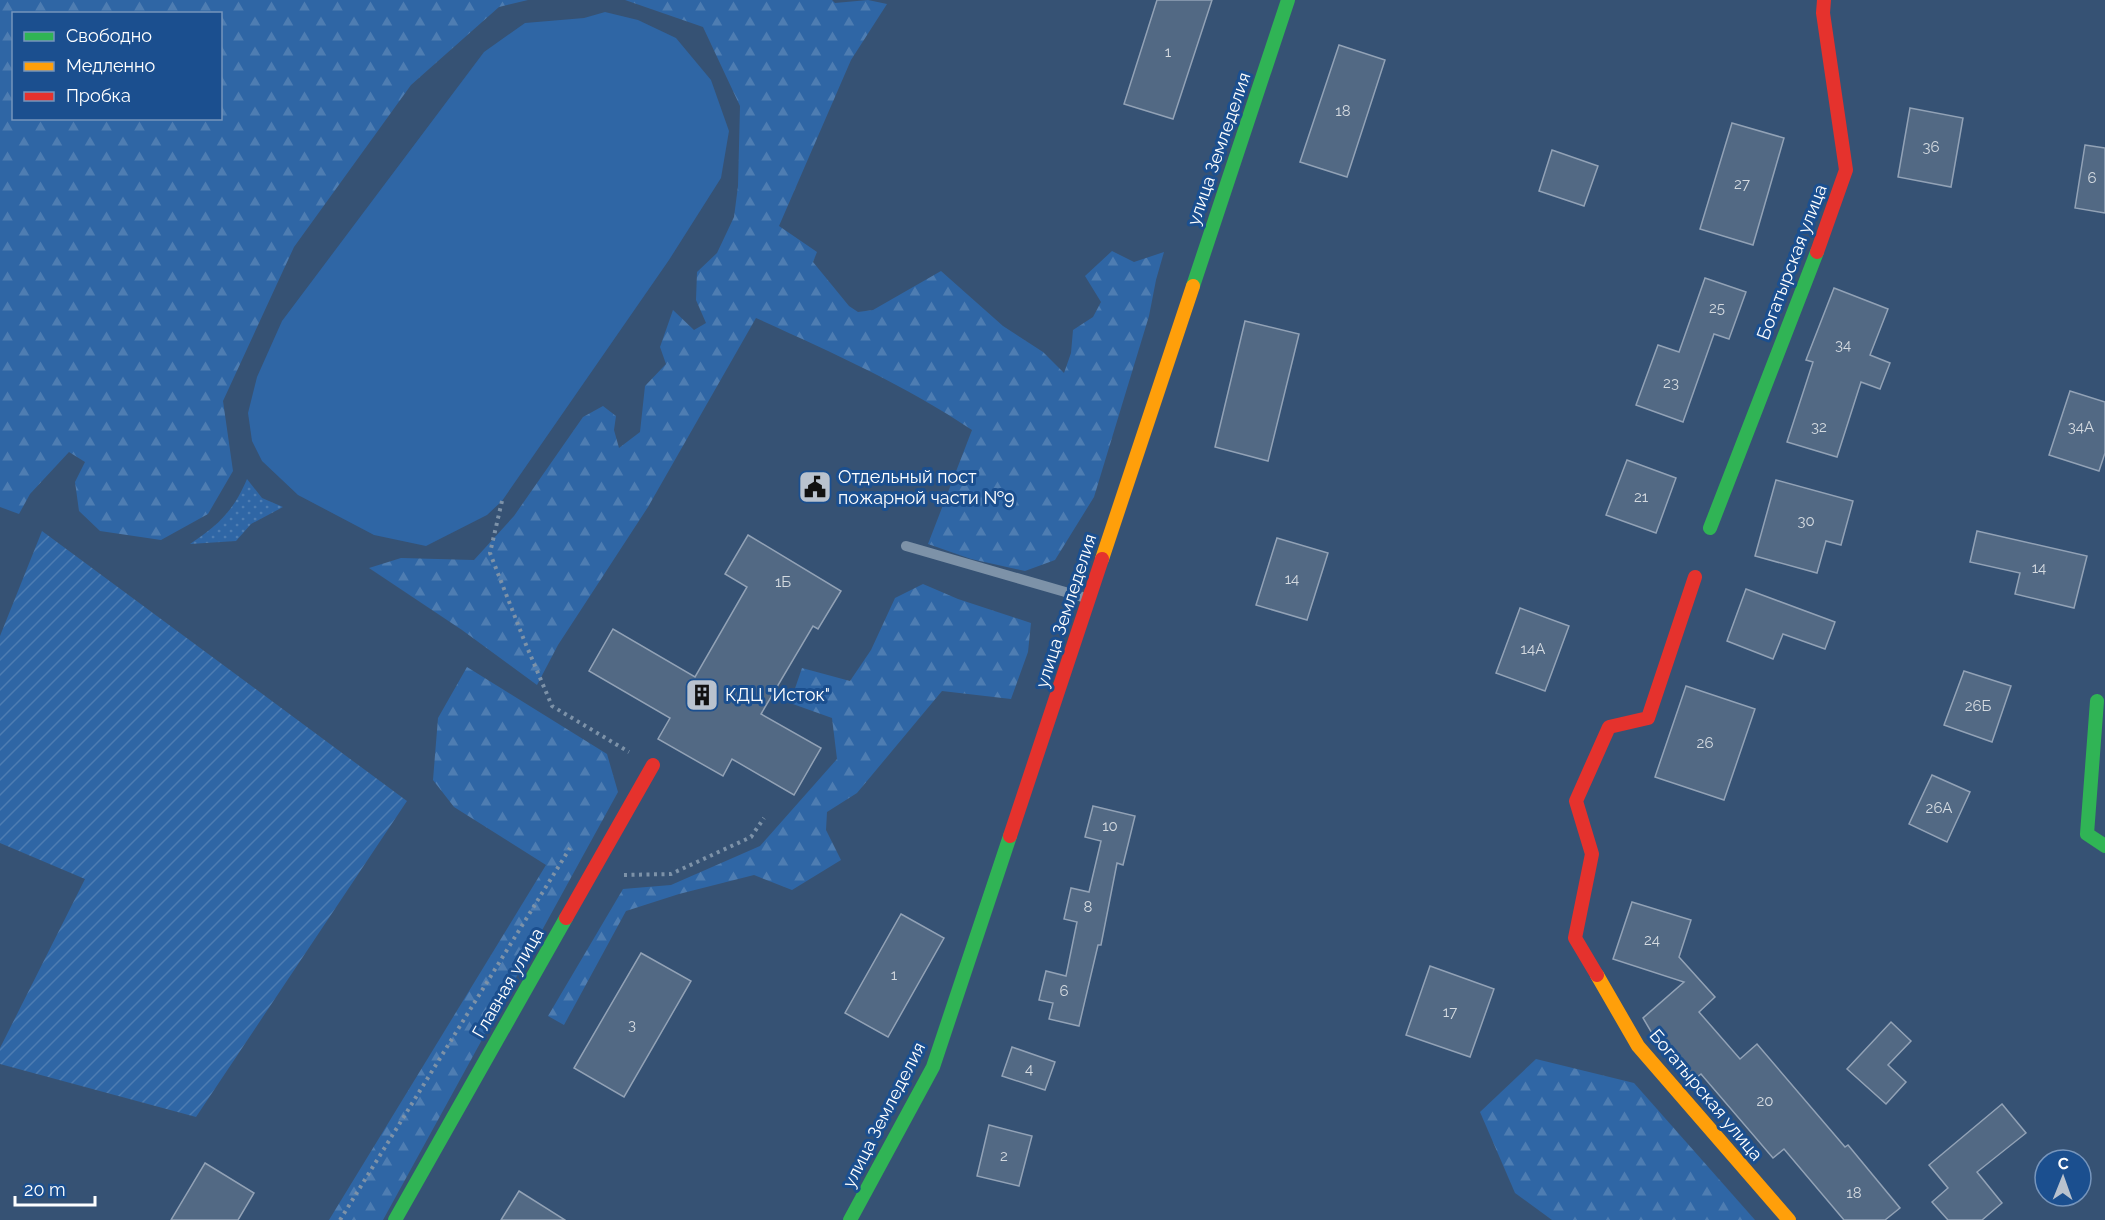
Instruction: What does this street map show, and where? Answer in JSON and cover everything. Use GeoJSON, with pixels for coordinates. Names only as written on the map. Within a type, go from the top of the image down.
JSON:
{"type":"FeatureCollection","features":[{"type":"Feature","properties":{"kind":"street","name":"улица Земледелия"},"geometry":{"type":"LineString","coordinates":[[850,1220],[933,1067],[1288,0]]}},
{"type":"Feature","properties":{"kind":"street","name":"Богатырская улица"},"geometry":{"type":"LineString","coordinates":[[1710,528],[1786,329],[1801,296],[1846,170],[1823,13],[1824,0]]}},
{"type":"Feature","properties":{"kind":"street","name":"Богатырская улица"},"geometry":{"type":"LineString","coordinates":[[1695,576],[1648,718],[1608,727],[1576,801],[1592,854],[1575,938],[1638,1046],[1789,1220]]}},
{"type":"Feature","properties":{"kind":"street"},"geometry":{"type":"LineString","coordinates":[[2097,701],[2087,834],[2105,846]]}},
{"type":"Feature","properties":{"kind":"street","name":"Главная улица"},"geometry":{"type":"LineString","coordinates":[[395,1220],[653,765]]}},
{"type":"Feature","properties":{"kind":"lane"},"geometry":{"type":"LineString","coordinates":[[906,546],[1089,599]]}},
{"type":"Feature","properties":{"kind":"path"},"geometry":{"type":"LineString","coordinates":[[502,501],[490,553],[552,706],[629,752],[623,762]]}},
{"type":"Feature","properties":{"kind":"path"},"geometry":{"type":"LineString","coordinates":[[613,876],[671,874],[751,837],[764,818]]}},
{"type":"Feature","properties":{"kind":"path"},"geometry":{"type":"LineString","coordinates":[[340,1220],[573,843]]}},
{"type":"Feature","properties":{"kind":"green space"},"geometry":{"type":"Polygon","coordinates":[[[0,0],[528,0],[499,7],[411,85],[294,247],[223,401],[233,471],[208,514],[161,540],[100,531],[79,511],[75,482],[85,462],[69,452],[30,494],[19,514],[0,507],[0,0]]]}},
{"type":"Feature","properties":{"kind":"green space"},"geometry":{"type":"Polygon","coordinates":[[[625,0],[832,0],[835,3],[868,0],[887,4],[851,60],[779,226],[817,252],[813,262],[849,306],[858,312],[873,310],[941,271],[1003,326],[1043,352],[1064,373],[1071,353],[1073,330],[1093,317],[1101,302],[1085,276],[1112,251],[1134,262],[1164,252],[1149,316],[1094,497],[1055,560],[1025,571],[971,559],[928,544],[972,430],[893,383],[756,318],[648,507],[558,645],[537,685],[462,630],[369,568],[401,558],[474,560],[514,516],[583,417],[603,406],[616,416],[614,430],[619,448],[640,432],[645,386],[666,364],[660,347],[673,310],[694,330],[706,323],[696,300],[697,272],[717,253],[734,217],[738,186],[740,106],[703,27],[625,0]]]}},
{"type":"Feature","properties":{"kind":"green space"},"geometry":{"type":"Polygon","coordinates":[[[605,12],[638,20],[676,38],[711,80],[729,131],[721,178],[669,260],[502,501],[487,515],[426,546],[374,535],[298,495],[262,461],[252,441],[248,413],[257,377],[282,321],[484,52],[525,23],[584,18],[605,12]]]}},
{"type":"Feature","properties":{"kind":"green space"},"geometry":{"type":"Polygon","coordinates":[[[247,479],[262,498],[283,507],[251,524],[236,541],[190,544],[224,517],[247,479]]]}},
{"type":"Feature","properties":{"kind":"green space"},"geometry":{"type":"Polygon","coordinates":[[[42,531],[407,801],[196,1117],[0,1064],[0,1048],[85,879],[0,843],[0,636],[42,531]]]}},
{"type":"Feature","properties":{"kind":"green space"},"geometry":{"type":"Polygon","coordinates":[[[923,584],[958,599],[1031,623],[1028,652],[1011,699],[942,691],[857,793],[827,812],[826,830],[841,860],[792,890],[754,875],[679,894],[626,911],[564,1025],[548,1016],[623,889],[671,885],[760,846],[837,759],[832,718],[790,703],[802,668],[850,681],[871,650],[895,598],[923,584]]]}},
{"type":"Feature","properties":{"kind":"green space"},"geometry":{"type":"Polygon","coordinates":[[[467,667],[607,754],[618,792],[383,1220],[329,1220],[546,865],[454,807],[433,780],[438,718],[467,667]]]}},
{"type":"Feature","properties":{"kind":"green space"},"geometry":{"type":"Polygon","coordinates":[[[1536,1059],[1634,1083],[1755,1220],[1552,1220],[1515,1193],[1480,1112],[1536,1059]]]}},
{"type":"Feature","properties":{"kind":"building"},"geometry":{"type":"Polygon","coordinates":[[[1157,0],[1212,0],[1173,119],[1124,104],[1157,0]]]}},
{"type":"Feature","properties":{"kind":"building"},"geometry":{"type":"Polygon","coordinates":[[[1339,45],[1385,60],[1347,177],[1300,162],[1339,45]]]}},
{"type":"Feature","properties":{"kind":"building"},"geometry":{"type":"Polygon","coordinates":[[[1910,108],[1963,118],[1951,187],[1898,177],[1910,108]]]}},
{"type":"Feature","properties":{"kind":"building"},"geometry":{"type":"Polygon","coordinates":[[[1732,123],[1784,138],[1753,245],[1700,229],[1732,123]]]}},
{"type":"Feature","properties":{"kind":"building"},"geometry":{"type":"Polygon","coordinates":[[[2085,145],[2105,148],[2105,213],[2075,208],[2085,145]]]}},
{"type":"Feature","properties":{"kind":"building"},"geometry":{"type":"Polygon","coordinates":[[[1552,150],[1598,166],[1584,206],[1539,191],[1552,150]]]}},
{"type":"Feature","properties":{"kind":"building"},"geometry":{"type":"Polygon","coordinates":[[[1705,278],[1746,292],[1729,339],[1714,334],[1683,422],[1636,405],[1658,345],[1679,352],[1705,278]]]}},
{"type":"Feature","properties":{"kind":"building"},"geometry":{"type":"Polygon","coordinates":[[[1834,288],[1888,309],[1870,355],[1890,363],[1880,389],[1861,382],[1837,457],[1787,442],[1813,362],[1806,360],[1834,288]]]}},
{"type":"Feature","properties":{"kind":"building"},"geometry":{"type":"Polygon","coordinates":[[[1245,321],[1299,334],[1268,461],[1215,447],[1245,321]]]}},
{"type":"Feature","properties":{"kind":"building"},"geometry":{"type":"Polygon","coordinates":[[[2070,391],[2105,402],[2105,453],[2099,471],[2049,455],[2070,391]]]}},
{"type":"Feature","properties":{"kind":"building"},"geometry":{"type":"Polygon","coordinates":[[[1627,460],[1676,478],[1656,533],[1606,515],[1627,460]]]}},
{"type":"Feature","properties":{"kind":"building"},"geometry":{"type":"Polygon","coordinates":[[[1776,480],[1853,501],[1841,545],[1826,541],[1817,573],[1755,556],[1776,480]]]}},
{"type":"Feature","properties":{"kind":"building"},"geometry":{"type":"Polygon","coordinates":[[[1977,531],[2087,556],[2074,608],[2015,594],[2020,573],[1970,562],[1977,531]]]}},
{"type":"Feature","properties":{"kind":"building","name":"КДЦ \"Исток\""},"geometry":{"type":"Polygon","coordinates":[[[748,535],[841,591],[818,629],[813,626],[761,714],[821,748],[794,795],[732,759],[723,776],[658,739],[670,718],[589,671],[613,629],[695,677],[747,587],[725,574],[748,535]]]}},
{"type":"Feature","properties":{"kind":"building"},"geometry":{"type":"Polygon","coordinates":[[[1277,538],[1328,553],[1307,620],[1256,605],[1277,538]]]}},
{"type":"Feature","properties":{"kind":"building"},"geometry":{"type":"Polygon","coordinates":[[[1746,589],[1835,622],[1825,649],[1783,634],[1773,659],[1727,641],[1746,589]]]}},
{"type":"Feature","properties":{"kind":"building"},"geometry":{"type":"Polygon","coordinates":[[[1520,608],[1569,626],[1545,691],[1496,673],[1520,608]]]}},
{"type":"Feature","properties":{"kind":"building"},"geometry":{"type":"Polygon","coordinates":[[[1964,671],[2011,686],[1992,742],[1944,725],[1964,671]]]}},
{"type":"Feature","properties":{"kind":"building"},"geometry":{"type":"Polygon","coordinates":[[[1686,686],[1755,709],[1724,800],[1655,777],[1686,686]]]}},
{"type":"Feature","properties":{"kind":"building"},"geometry":{"type":"Polygon","coordinates":[[[1932,775],[1970,792],[1947,842],[1909,824],[1932,775]]]}},
{"type":"Feature","properties":{"kind":"building"},"geometry":{"type":"Polygon","coordinates":[[[1093,806],[1135,816],[1123,865],[1117,863],[1101,945],[1098,945],[1079,1026],[1049,1019],[1053,1003],[1039,1000],[1046,971],[1066,976],[1077,922],[1064,919],[1071,888],[1089,892],[1101,841],[1085,837],[1093,806]]]}},
{"type":"Feature","properties":{"kind":"building"},"geometry":{"type":"Polygon","coordinates":[[[1632,902],[1691,920],[1679,957],[1715,997],[1699,1012],[1740,1059],[1757,1044],[1845,1147],[1848,1145],[1900,1208],[1885,1220],[1844,1220],[1784,1149],[1773,1158],[1701,1074],[1692,1081],[1688,1077],[1653,1035],[1643,1018],[1684,982],[1613,959],[1632,902]]]}},
{"type":"Feature","properties":{"kind":"building"},"geometry":{"type":"Polygon","coordinates":[[[901,914],[944,938],[888,1037],[845,1013],[901,914]]]}},
{"type":"Feature","properties":{"kind":"building"},"geometry":{"type":"Polygon","coordinates":[[[641,953],[691,981],[624,1097],[574,1068],[641,953]]]}},
{"type":"Feature","properties":{"kind":"building"},"geometry":{"type":"Polygon","coordinates":[[[1430,966],[1494,989],[1470,1057],[1406,1035],[1430,966]]]}},
{"type":"Feature","properties":{"kind":"building"},"geometry":{"type":"Polygon","coordinates":[[[1891,1022],[1911,1041],[1888,1065],[1906,1082],[1886,1104],[1847,1069],[1891,1022]]]}},
{"type":"Feature","properties":{"kind":"building"},"geometry":{"type":"Polygon","coordinates":[[[1012,1047],[1055,1062],[1045,1090],[1002,1076],[1012,1047]]]}},
{"type":"Feature","properties":{"kind":"building"},"geometry":{"type":"Polygon","coordinates":[[[2002,1104],[2026,1133],[1977,1172],[2002,1203],[1982,1220],[1948,1220],[1932,1202],[1948,1188],[1929,1165],[2002,1104]]]}},
{"type":"Feature","properties":{"kind":"building"},"geometry":{"type":"Polygon","coordinates":[[[989,1125],[1032,1136],[1019,1186],[977,1176],[989,1125]]]}},
{"type":"Feature","properties":{"kind":"building"},"geometry":{"type":"Polygon","coordinates":[[[205,1163],[254,1193],[238,1220],[171,1220],[205,1163]]]}},
{"type":"Feature","properties":{"kind":"building"},"geometry":{"type":"Polygon","coordinates":[[[519,1191],[565,1220],[501,1220],[519,1191]]]}},
{"type":"Feature","properties":{"kind":"traffic: fast"},"geometry":{"type":"LineString","coordinates":[[1193,286],[1288,0]]}},
{"type":"Feature","properties":{"kind":"traffic: fast"},"geometry":{"type":"LineString","coordinates":[[1710,528],[1817,252]]}},
{"type":"Feature","properties":{"kind":"traffic: fast"},"geometry":{"type":"LineString","coordinates":[[2097,701],[2087,834],[2105,846]]}},
{"type":"Feature","properties":{"kind":"traffic: fast"},"geometry":{"type":"LineString","coordinates":[[850,1220],[933,1067],[1010,836]]}},
{"type":"Feature","properties":{"kind":"traffic: fast"},"geometry":{"type":"LineString","coordinates":[[395,1220],[566,918]]}},
{"type":"Feature","properties":{"kind":"traffic: slow"},"geometry":{"type":"LineString","coordinates":[[1102,559],[1193,286]]}},
{"type":"Feature","properties":{"kind":"traffic: slow"},"geometry":{"type":"LineString","coordinates":[[1597,975],[1638,1046],[1789,1220]]}},
{"type":"Feature","properties":{"kind":"traffic: jam"},"geometry":{"type":"LineString","coordinates":[[1817,252],[1846,170],[1823,13],[1824,0]]}},
{"type":"Feature","properties":{"kind":"traffic: jam"},"geometry":{"type":"LineString","coordinates":[[1010,836],[1102,559]]}},
{"type":"Feature","properties":{"kind":"traffic: jam"},"geometry":{"type":"LineString","coordinates":[[1597,975],[1575,938],[1592,854],[1576,801],[1609,727],[1648,718],[1695,577]]}},
{"type":"Feature","properties":{"kind":"traffic: jam"},"geometry":{"type":"LineString","coordinates":[[566,918],[653,765]]}},
{"type":"Feature","properties":{"kind":"place","name":"Отдельный пост пожарной части №9"},"geometry":{"type":"Point","coordinates":[815,487]}},
{"type":"Feature","properties":{"kind":"place","name":"КДЦ \"Исток\""},"geometry":{"type":"Point","coordinates":[702,695]}}]}
